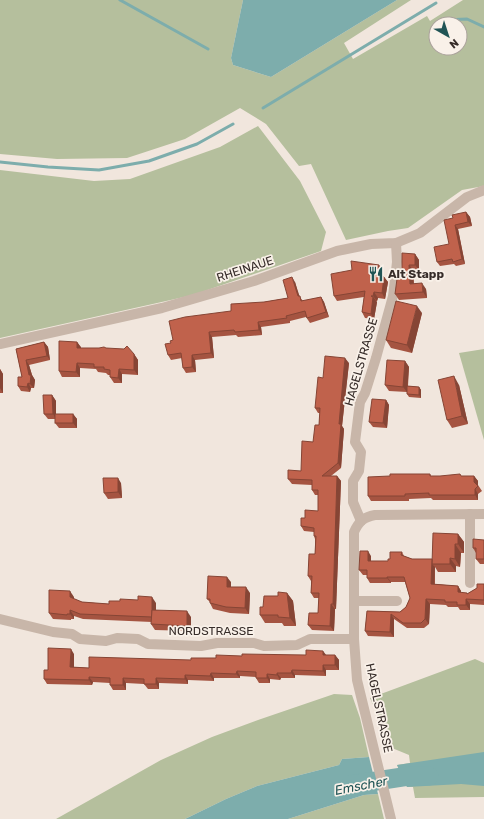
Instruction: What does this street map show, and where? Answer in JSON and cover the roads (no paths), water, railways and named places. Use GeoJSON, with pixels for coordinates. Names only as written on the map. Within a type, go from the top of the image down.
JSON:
{"type":"FeatureCollection","features":[{"type":"Feature","properties":{"kind":"street","name":"RHEINAUE"},"geometry":{"type":"LineString","coordinates":[[0,344],[162,308],[254,281],[337,251],[371,244],[396,243],[420,233],[467,197],[484,190]]}},
{"type":"Feature","properties":{"kind":"street","name":"HAGELSTRASSE"},"geometry":{"type":"LineString","coordinates":[[391,819],[357,680],[354,639],[354,532],[361,521],[353,502],[353,481],[359,471],[361,452],[355,442],[360,402],[365,393],[376,358],[393,296],[397,262],[396,243]]}},
{"type":"Feature","properties":{"kind":"street"},"geometry":{"type":"LineString","coordinates":[[470,514],[470,582]]}},
{"type":"Feature","properties":{"kind":"street"},"geometry":{"type":"LineString","coordinates":[[361,521],[366,517],[375,515],[484,514]]}},
{"type":"Feature","properties":{"kind":"street"},"geometry":{"type":"LineString","coordinates":[[354,601],[397,601]]}},
{"type":"Feature","properties":{"kind":"street","name":"NORDSTRASSE"},"geometry":{"type":"LineString","coordinates":[[0,619],[52,632],[72,634],[80,639],[106,641],[118,638],[138,639],[148,644],[201,646],[217,643],[254,643],[264,646],[297,645],[310,639],[354,639]]}},
{"type":"Feature","properties":{"kind":"water"},"geometry":{"type":"Polygon","coordinates":[[[243,0],[397,0],[271,77],[233,65],[231,58],[243,0]]]}},
{"type":"Feature","properties":{"kind":"water"},"geometry":{"type":"Polygon","coordinates":[[[484,752],[484,786],[461,784],[407,787],[397,765],[484,752]]]}},
{"type":"Feature","properties":{"kind":"water"},"geometry":{"type":"Polygon","coordinates":[[[369,757],[378,794],[364,795],[288,819],[185,819],[257,786],[339,765],[342,759],[369,757]]]}},
{"type":"Feature","properties":{"kind":"waterway"},"geometry":{"type":"LineString","coordinates":[[120,0],[208,49]]}},
{"type":"Feature","properties":{"kind":"waterway"},"geometry":{"type":"LineString","coordinates":[[263,108],[436,3]]}},
{"type":"Feature","properties":{"kind":"waterway"},"geometry":{"type":"LineString","coordinates":[[468,19],[484,27]]}},
{"type":"Feature","properties":{"kind":"waterway"},"geometry":{"type":"LineString","coordinates":[[0,162],[99,170],[149,161],[197,144],[233,124]]}},
{"type":"Feature","properties":{"kind":"waterway","name":"Emscher"},"geometry":{"type":"LineString","coordinates":[[350,785],[409,776],[429,776]]}},
{"type":"Feature","properties":{"kind":"place","name":"Alt Stapp"},"geometry":{"type":"Point","coordinates":[376,274]}}]}
